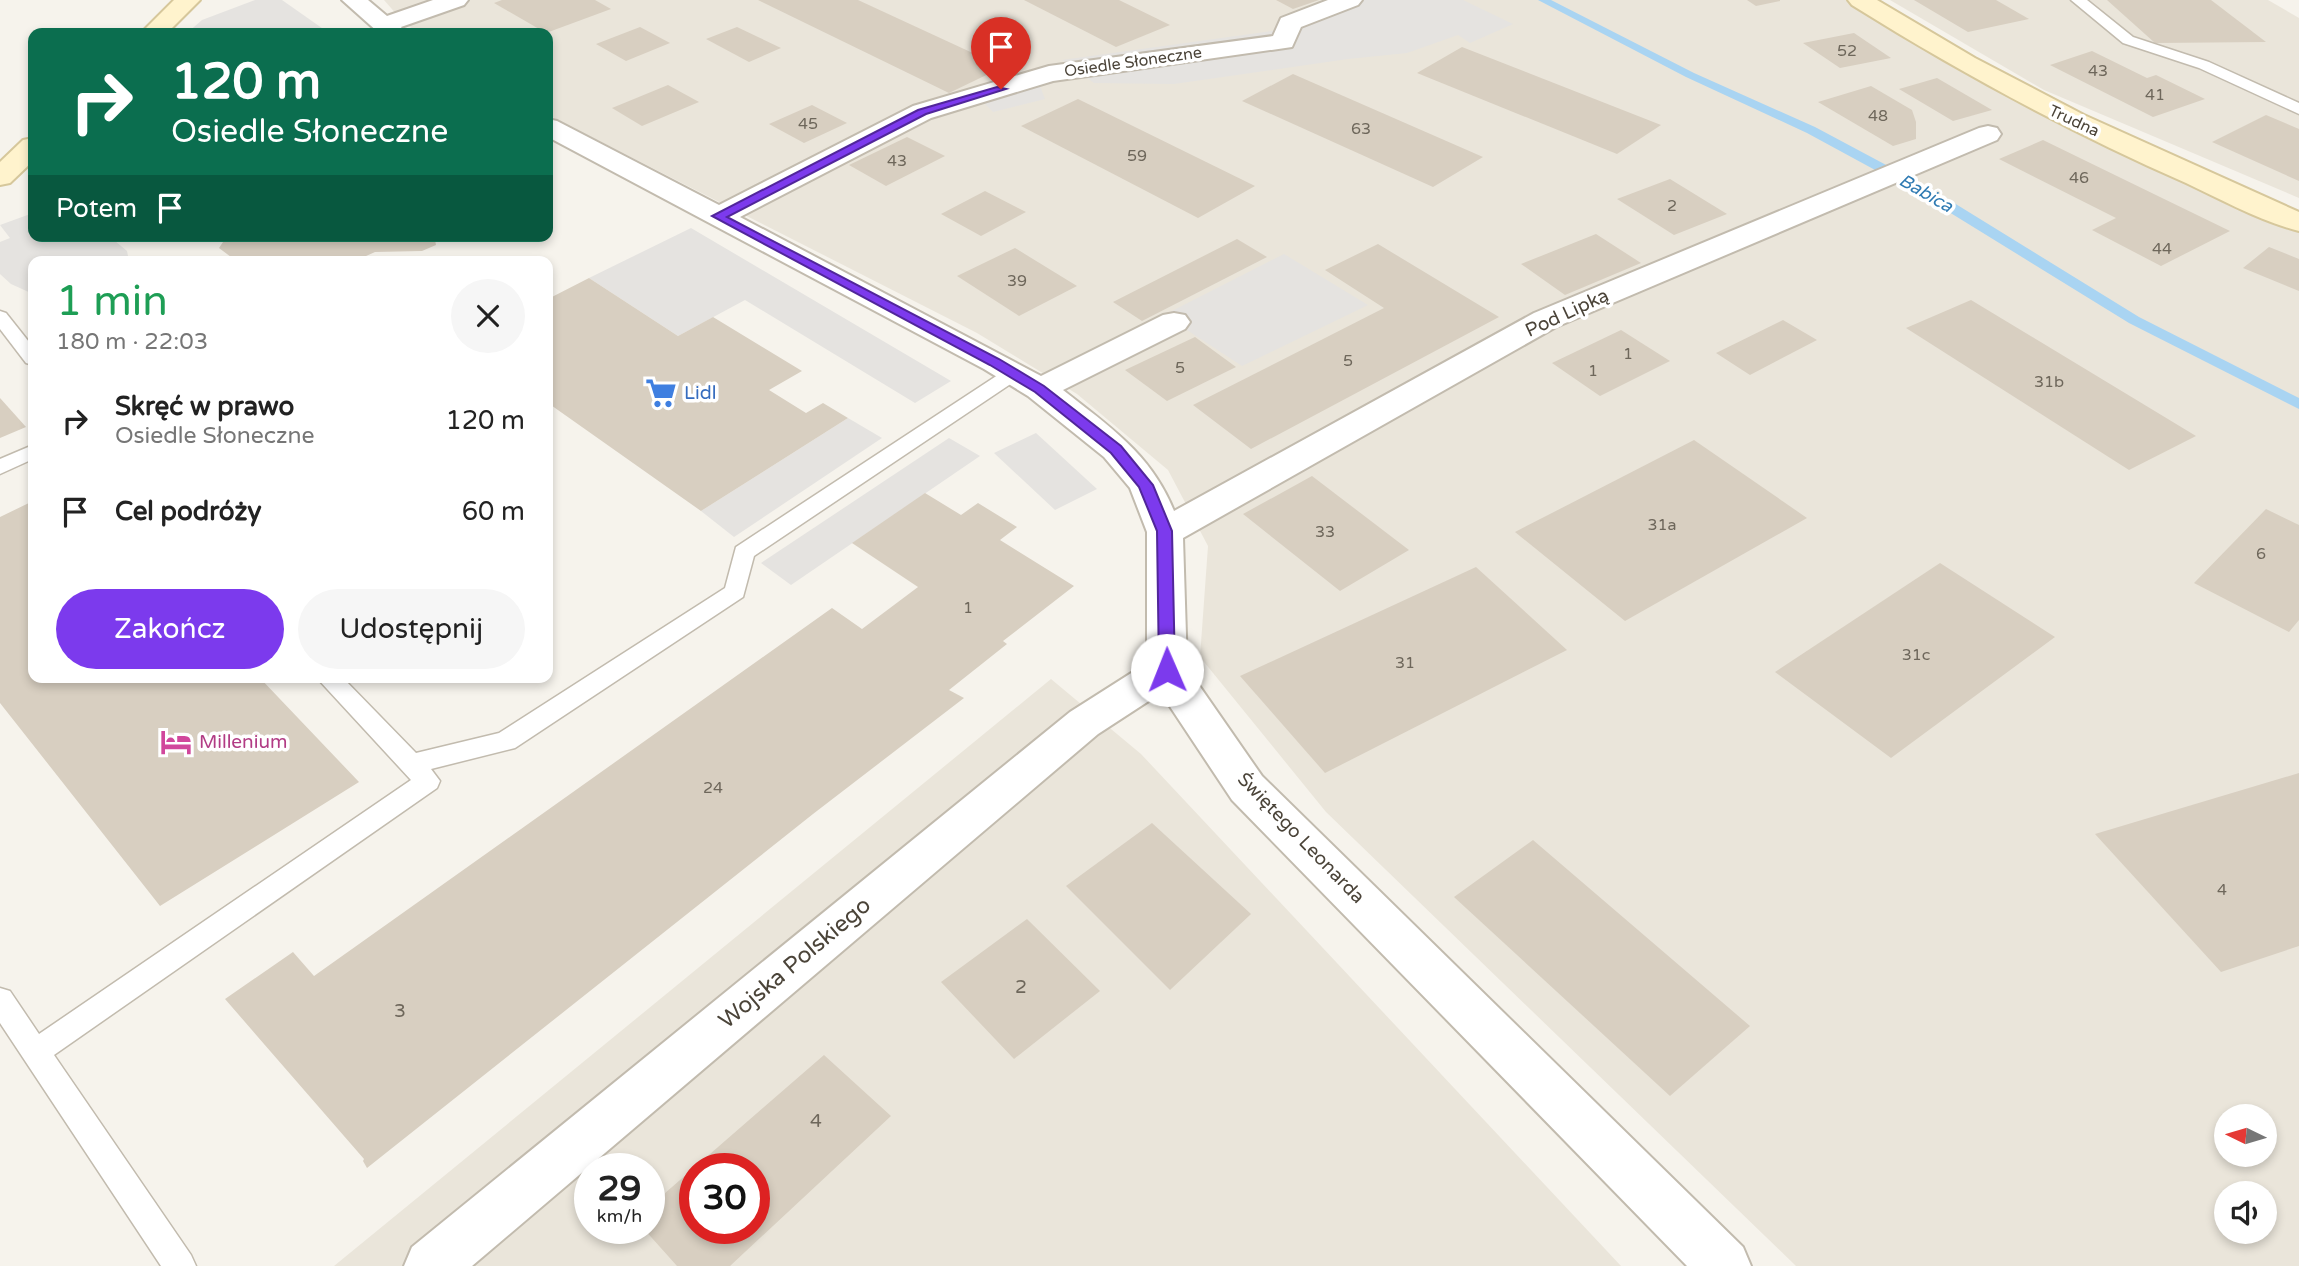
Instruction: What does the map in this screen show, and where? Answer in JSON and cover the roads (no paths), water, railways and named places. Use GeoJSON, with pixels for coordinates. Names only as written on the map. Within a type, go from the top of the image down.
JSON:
{"type":"FeatureCollection","features":[{"type":"Feature","properties":{"kind":"street"},"geometry":{"type":"LineString","coordinates":[[158,28],[188,0]]}},
{"type":"Feature","properties":{"kind":"street"},"geometry":{"type":"LineString","coordinates":[[354,0],[387,28]]}},
{"type":"Feature","properties":{"kind":"street"},"geometry":{"type":"LineString","coordinates":[[390,28],[456,0]]}},
{"type":"Feature","properties":{"kind":"street","name":"Osiedle Słoneczne"},"geometry":{"type":"LineString","coordinates":[[718,216],[922,112],[1049,74],[1283,42],[1290,23],[1350,0]]}},
{"type":"Feature","properties":{"kind":"street","name":"Trudna"},"geometry":{"type":"LineString","coordinates":[[1860,0],[2044,107],[2199,181],[2299,222]]}},
{"type":"Feature","properties":{"kind":"street"},"geometry":{"type":"LineString","coordinates":[[553,130],[1027,381],[1116,449],[1146,485],[1165,531],[1167,670]]}},
{"type":"Feature","properties":{"kind":"street","name":"Pod Lipką"},"geometry":{"type":"LineString","coordinates":[[1165,531],[1545,320],[1989,134]]}},
{"type":"Feature","properties":{"kind":"street"},"geometry":{"type":"LineString","coordinates":[[0,177],[28,151]]}},
{"type":"Feature","properties":{"kind":"street"},"geometry":{"type":"LineString","coordinates":[[1027,381],[1174,322]]}},
{"type":"Feature","properties":{"kind":"street","name":"Wojska Polskiego"},"geometry":{"type":"LineString","coordinates":[[431,1266],[1084,723],[1167,670]]}},
{"type":"Feature","properties":{"kind":"street","name":"Świętego Leonarda"},"geometry":{"type":"LineString","coordinates":[[1167,670],[1247,788],[1724,1266]]}},
{"type":"Feature","properties":{"kind":"lane"},"geometry":{"type":"LineString","coordinates":[[2078,0],[2128,40],[2204,65],[2299,109]]}},
{"type":"Feature","properties":{"kind":"lane"},"geometry":{"type":"LineString","coordinates":[[0,317],[28,353]]}},
{"type":"Feature","properties":{"kind":"lane"},"geometry":{"type":"LineString","coordinates":[[411,764],[506,741],[735,593],[744,552],[1027,381]]}},
{"type":"Feature","properties":{"kind":"lane"},"geometry":{"type":"LineString","coordinates":[[0,467],[28,453]]}},
{"type":"Feature","properties":{"kind":"lane"},"geometry":{"type":"LineString","coordinates":[[34,1053],[428,781],[334,683]]}},
{"type":"Feature","properties":{"kind":"lane"},"geometry":{"type":"LineString","coordinates":[[0,1000],[180,1266]]}},
{"type":"Feature","properties":{"kind":"waterway","name":"Babica"},"geometry":{"type":"LineString","coordinates":[[1543,0],[1690,75],[1811,130],[1928,193],[2134,320],[2299,404]]}},
{"type":"Feature","properties":{"kind":"place","name":"Lidl"},"geometry":{"type":"Point","coordinates":[661,393]}},
{"type":"Feature","properties":{"kind":"place","name":"Millenium"},"geometry":{"type":"Point","coordinates":[176,742]}}]}
